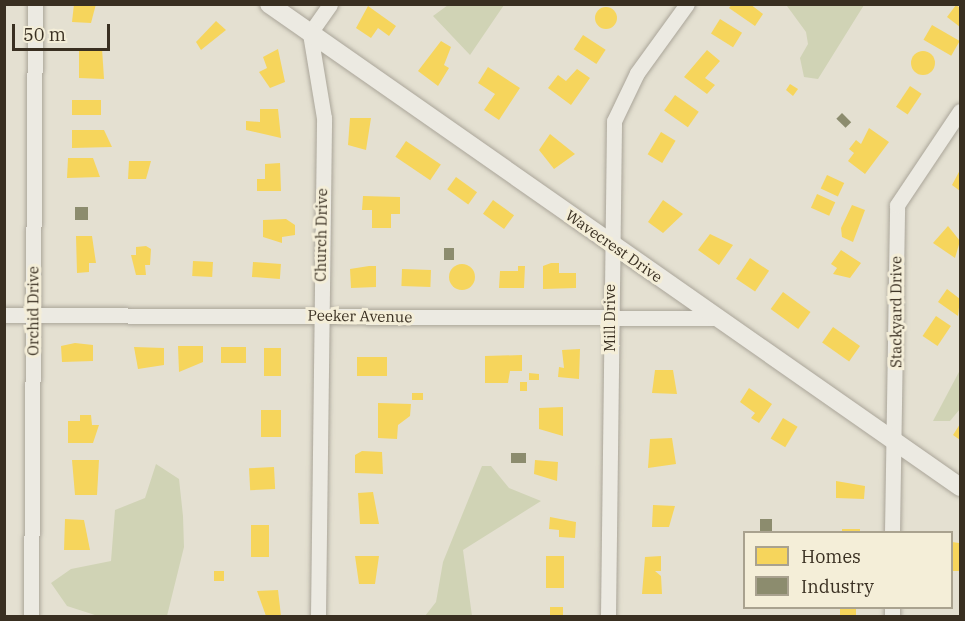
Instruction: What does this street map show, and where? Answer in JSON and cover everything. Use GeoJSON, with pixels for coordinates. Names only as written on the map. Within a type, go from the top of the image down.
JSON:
{"type":"FeatureCollection","features":[{"type":"Feature","properties":{"kind":"street","name":"Orchid Drive"},"geometry":{"type":"LineString","coordinates":[[31,616],[35,4]]}},
{"type":"Feature","properties":{"kind":"street","name":"Wavecrest Drive"},"geometry":{"type":"LineString","coordinates":[[269,4],[715,318],[960,487]]}},
{"type":"Feature","properties":{"kind":"street"},"geometry":{"type":"LineString","coordinates":[[310,33],[330,4]]}},
{"type":"Feature","properties":{"kind":"street","name":"Mill Drive"},"geometry":{"type":"LineString","coordinates":[[608,616],[610,242],[614,121],[637,74],[687,4]]}},
{"type":"Feature","properties":{"kind":"street","name":"Church Drive"},"geometry":{"type":"LineString","coordinates":[[310,33],[324,118],[319,315],[318,616]]}},
{"type":"Feature","properties":{"kind":"street","name":"Stackyard Drive"},"geometry":{"type":"LineString","coordinates":[[892,531],[897,205],[960,111]]}},
{"type":"Feature","properties":{"kind":"street","name":"Peeker Avenue"},"geometry":{"type":"LineString","coordinates":[[4,315],[715,318]]}},
{"type":"Feature","properties":{"kind":"green space"},"geometry":{"type":"Polygon","coordinates":[[[448,5],[504,5],[470,55],[433,16],[448,5]]]}},
{"type":"Feature","properties":{"kind":"green space"},"geometry":{"type":"Polygon","coordinates":[[[864,5],[818,79],[804,77],[800,58],[808,44],[806,32],[787,6],[864,5]]]}},
{"type":"Feature","properties":{"kind":"green space"},"geometry":{"type":"Polygon","coordinates":[[[960,370],[960,409],[950,421],[933,421],[960,370]]]}},
{"type":"Feature","properties":{"kind":"green space"},"geometry":{"type":"Polygon","coordinates":[[[156,464],[179,479],[183,516],[184,547],[167,616],[98,616],[67,606],[51,583],[71,569],[111,561],[115,510],[145,498],[156,464]]]}},
{"type":"Feature","properties":{"kind":"green space"},"geometry":{"type":"Polygon","coordinates":[[[482,466],[491,466],[509,488],[541,501],[463,550],[472,616],[425,616],[436,602],[443,562],[482,466]]]}},
{"type":"Feature","properties":{"kind":"building: Homes"},"geometry":{"type":"Polygon","coordinates":[[[74,4],[96,4],[91,23],[72,22],[74,4]]]}},
{"type":"Feature","properties":{"kind":"building: Homes"},"geometry":{"type":"Polygon","coordinates":[[[732,4],[750,4],[763,14],[755,26],[729,8],[732,4]]]}},
{"type":"Feature","properties":{"kind":"building: Homes"},"geometry":{"type":"Polygon","coordinates":[[[956,5],[960,8],[960,27],[947,17],[956,5]]]}},
{"type":"Feature","properties":{"kind":"building: Homes"},"geometry":{"type":"Polygon","coordinates":[[[368,6],[396,26],[389,36],[378,28],[371,38],[356,28],[368,6]]]}},
{"type":"Feature","properties":{"kind":"building: Homes"},"geometry":{"type":"Polygon","coordinates":[[[606,7],[614,10],[617,18],[614,26],[606,29],[598,26],[595,18],[598,10],[606,7]]]}},
{"type":"Feature","properties":{"kind":"building: Homes"},"geometry":{"type":"Polygon","coordinates":[[[720,19],[742,33],[733,47],[711,33],[720,19]]]}},
{"type":"Feature","properties":{"kind":"building: Homes"},"geometry":{"type":"Polygon","coordinates":[[[216,21],[226,30],[201,50],[196,42],[216,21]]]}},
{"type":"Feature","properties":{"kind":"building: Homes"},"geometry":{"type":"Polygon","coordinates":[[[932,25],[960,41],[951,56],[924,40],[932,25]]]}},
{"type":"Feature","properties":{"kind":"building: Homes"},"geometry":{"type":"Polygon","coordinates":[[[583,35],[606,50],[596,64],[574,49],[583,35]]]}},
{"type":"Feature","properties":{"kind":"building: Homes"},"geometry":{"type":"Polygon","coordinates":[[[441,41],[451,47],[444,65],[449,68],[438,86],[418,71],[441,41]]]}},
{"type":"Feature","properties":{"kind":"building: Homes"},"geometry":{"type":"Polygon","coordinates":[[[102,48],[104,79],[79,78],[79,50],[102,48]]]}},
{"type":"Feature","properties":{"kind":"building: Homes"},"geometry":{"type":"Polygon","coordinates":[[[278,49],[285,82],[270,88],[259,72],[267,68],[263,57],[278,49]]]}},
{"type":"Feature","properties":{"kind":"building: Homes"},"geometry":{"type":"Polygon","coordinates":[[[707,50],[720,61],[705,78],[715,85],[707,94],[684,77],[707,50]]]}},
{"type":"Feature","properties":{"kind":"building: Homes"},"geometry":{"type":"Polygon","coordinates":[[[923,51],[932,54],[935,63],[932,72],[923,75],[914,72],[911,63],[914,54],[923,51]]]}},
{"type":"Feature","properties":{"kind":"building: Homes"},"geometry":{"type":"Polygon","coordinates":[[[488,67],[520,88],[499,120],[484,110],[495,94],[478,83],[488,67]]]}},
{"type":"Feature","properties":{"kind":"building: Homes"},"geometry":{"type":"Polygon","coordinates":[[[577,69],[590,78],[571,105],[548,88],[558,75],[566,81],[577,69]]]}},
{"type":"Feature","properties":{"kind":"building: Homes"},"geometry":{"type":"Polygon","coordinates":[[[790,84],[798,89],[793,96],[786,90],[790,84]]]}},
{"type":"Feature","properties":{"kind":"building: Homes"},"geometry":{"type":"Polygon","coordinates":[[[910,86],[922,94],[908,115],[896,107],[910,86]]]}},
{"type":"Feature","properties":{"kind":"building: Homes"},"geometry":{"type":"Polygon","coordinates":[[[675,95],[699,112],[688,127],[664,111],[675,95]]]}},
{"type":"Feature","properties":{"kind":"building: Homes"},"geometry":{"type":"Polygon","coordinates":[[[72,100],[101,100],[101,115],[72,115],[72,100]]]}},
{"type":"Feature","properties":{"kind":"building: Homes"},"geometry":{"type":"Polygon","coordinates":[[[260,109],[278,109],[281,138],[246,130],[246,121],[260,122],[260,109]]]}},
{"type":"Feature","properties":{"kind":"building: Homes"},"geometry":{"type":"Polygon","coordinates":[[[350,118],[371,118],[366,150],[348,145],[350,118]]]}},
{"type":"Feature","properties":{"kind":"building: Homes"},"geometry":{"type":"Polygon","coordinates":[[[869,128],[889,142],[865,174],[848,161],[854,153],[849,149],[856,140],[861,144],[869,128]]]}},
{"type":"Feature","properties":{"kind":"building: Homes"},"geometry":{"type":"Polygon","coordinates":[[[72,130],[104,130],[112,147],[72,148],[72,130]]]}},
{"type":"Feature","properties":{"kind":"building: Homes"},"geometry":{"type":"Polygon","coordinates":[[[661,132],[676,141],[662,163],[648,154],[661,132]]]}},
{"type":"Feature","properties":{"kind":"building: Homes"},"geometry":{"type":"Polygon","coordinates":[[[550,134],[575,154],[554,169],[539,150],[550,134]]]}},
{"type":"Feature","properties":{"kind":"building: Homes"},"geometry":{"type":"Polygon","coordinates":[[[406,141],[441,164],[430,180],[395,157],[406,141]]]}},
{"type":"Feature","properties":{"kind":"building: Homes"},"geometry":{"type":"Polygon","coordinates":[[[68,158],[93,158],[100,177],[67,178],[68,158]]]}},
{"type":"Feature","properties":{"kind":"building: Homes"},"geometry":{"type":"Polygon","coordinates":[[[129,161],[151,161],[146,179],[128,179],[129,161]]]}},
{"type":"Feature","properties":{"kind":"building: Homes"},"geometry":{"type":"Polygon","coordinates":[[[280,163],[281,191],[257,191],[257,179],[265,179],[265,164],[280,163]]]}},
{"type":"Feature","properties":{"kind":"building: Homes"},"geometry":{"type":"Polygon","coordinates":[[[960,170],[960,191],[952,185],[960,170]]]}},
{"type":"Feature","properties":{"kind":"building: Homes"},"geometry":{"type":"Polygon","coordinates":[[[827,175],[844,183],[838,197],[821,189],[827,175]]]}},
{"type":"Feature","properties":{"kind":"building: Homes"},"geometry":{"type":"Polygon","coordinates":[[[456,177],[477,192],[468,204],[447,189],[456,177]]]}},
{"type":"Feature","properties":{"kind":"building: Homes"},"geometry":{"type":"Polygon","coordinates":[[[817,194],[835,202],[829,216],[811,208],[817,194]]]}},
{"type":"Feature","properties":{"kind":"building: Homes"},"geometry":{"type":"Polygon","coordinates":[[[363,196],[400,197],[400,214],[391,214],[391,228],[372,228],[372,210],[362,210],[363,196]]]}},
{"type":"Feature","properties":{"kind":"building: Homes"},"geometry":{"type":"Polygon","coordinates":[[[493,200],[514,215],[504,229],[483,214],[493,200]]]}},
{"type":"Feature","properties":{"kind":"building: Homes"},"geometry":{"type":"Polygon","coordinates":[[[663,200],[683,214],[663,233],[648,222],[663,200]]]}},
{"type":"Feature","properties":{"kind":"building: Homes"},"geometry":{"type":"Polygon","coordinates":[[[852,205],[865,210],[853,242],[842,237],[841,228],[852,205]]]}},
{"type":"Feature","properties":{"kind":"building: Homes"},"geometry":{"type":"Polygon","coordinates":[[[286,219],[295,225],[295,235],[282,237],[282,243],[263,237],[263,220],[286,219]]]}},
{"type":"Feature","properties":{"kind":"building: Homes"},"geometry":{"type":"Polygon","coordinates":[[[948,226],[960,241],[955,258],[933,243],[948,226]]]}},
{"type":"Feature","properties":{"kind":"building: Homes"},"geometry":{"type":"Polygon","coordinates":[[[710,234],[733,245],[719,265],[698,250],[710,234]]]}},
{"type":"Feature","properties":{"kind":"building: Homes"},"geometry":{"type":"Polygon","coordinates":[[[76,236],[92,236],[96,263],[89,263],[89,272],[77,273],[76,236]]]}},
{"type":"Feature","properties":{"kind":"building: Homes"},"geometry":{"type":"Polygon","coordinates":[[[146,246],[151,249],[150,265],[145,265],[146,275],[136,275],[131,255],[136,255],[136,247],[146,246]]]}},
{"type":"Feature","properties":{"kind":"building: Homes"},"geometry":{"type":"Polygon","coordinates":[[[841,250],[861,263],[850,278],[833,274],[837,268],[831,264],[841,250]]]}},
{"type":"Feature","properties":{"kind":"building: Homes"},"geometry":{"type":"Polygon","coordinates":[[[750,258],[769,271],[755,292],[736,279],[750,258]]]}},
{"type":"Feature","properties":{"kind":"building: Homes"},"geometry":{"type":"Polygon","coordinates":[[[193,261],[213,262],[212,277],[192,276],[193,261]]]}},
{"type":"Feature","properties":{"kind":"building: Homes"},"geometry":{"type":"Polygon","coordinates":[[[253,262],[281,264],[280,279],[252,277],[253,262]]]}},
{"type":"Feature","properties":{"kind":"building: Homes"},"geometry":{"type":"Polygon","coordinates":[[[559,263],[559,273],[576,273],[576,288],[543,289],[543,266],[559,263]]]}},
{"type":"Feature","properties":{"kind":"building: Homes"},"geometry":{"type":"Polygon","coordinates":[[[462,264],[471,268],[475,277],[471,286],[462,290],[453,286],[449,277],[453,268],[462,264]]]}},
{"type":"Feature","properties":{"kind":"building: Homes"},"geometry":{"type":"Polygon","coordinates":[[[376,266],[376,287],[351,288],[350,269],[376,266]]]}},
{"type":"Feature","properties":{"kind":"building: Homes"},"geometry":{"type":"Polygon","coordinates":[[[518,266],[525,266],[524,288],[499,288],[500,271],[518,271],[518,266]]]}},
{"type":"Feature","properties":{"kind":"building: Homes"},"geometry":{"type":"Polygon","coordinates":[[[402,269],[431,270],[430,287],[401,286],[402,269]]]}},
{"type":"Feature","properties":{"kind":"building: Homes"},"geometry":{"type":"Polygon","coordinates":[[[947,289],[960,299],[958,316],[938,302],[947,289]]]}},
{"type":"Feature","properties":{"kind":"building: Homes"},"geometry":{"type":"Polygon","coordinates":[[[783,292],[811,312],[798,329],[771,309],[783,292]]]}},
{"type":"Feature","properties":{"kind":"building: Homes"},"geometry":{"type":"Polygon","coordinates":[[[936,316],[951,326],[938,346],[923,336],[936,316]]]}},
{"type":"Feature","properties":{"kind":"building: Homes"},"geometry":{"type":"Polygon","coordinates":[[[833,327],[860,346],[849,361],[822,343],[833,327]]]}},
{"type":"Feature","properties":{"kind":"building: Homes"},"geometry":{"type":"Polygon","coordinates":[[[75,343],[93,345],[93,361],[62,362],[61,346],[75,343]]]}},
{"type":"Feature","properties":{"kind":"building: Homes"},"geometry":{"type":"Polygon","coordinates":[[[178,346],[203,346],[203,362],[179,372],[178,346]]]}},
{"type":"Feature","properties":{"kind":"building: Homes"},"geometry":{"type":"Polygon","coordinates":[[[134,347],[164,348],[164,365],[138,369],[134,347]]]}},
{"type":"Feature","properties":{"kind":"building: Homes"},"geometry":{"type":"Polygon","coordinates":[[[221,347],[246,347],[246,363],[221,363],[221,347]]]}},
{"type":"Feature","properties":{"kind":"building: Homes"},"geometry":{"type":"Polygon","coordinates":[[[264,348],[281,348],[281,376],[264,376],[264,348]]]}},
{"type":"Feature","properties":{"kind":"building: Homes"},"geometry":{"type":"Polygon","coordinates":[[[580,349],[579,379],[558,377],[559,367],[564,368],[562,350],[580,349]]]}},
{"type":"Feature","properties":{"kind":"building: Homes"},"geometry":{"type":"Polygon","coordinates":[[[522,355],[522,371],[510,371],[508,383],[485,383],[485,356],[522,355]]]}},
{"type":"Feature","properties":{"kind":"building: Homes"},"geometry":{"type":"Polygon","coordinates":[[[357,357],[387,357],[387,376],[357,376],[357,357]]]}},
{"type":"Feature","properties":{"kind":"building: Homes"},"geometry":{"type":"Polygon","coordinates":[[[655,370],[673,370],[677,394],[652,393],[655,370]]]}},
{"type":"Feature","properties":{"kind":"building: Homes"},"geometry":{"type":"Polygon","coordinates":[[[529,373],[539,374],[539,380],[529,380],[529,373]]]}},
{"type":"Feature","properties":{"kind":"building: Homes"},"geometry":{"type":"Polygon","coordinates":[[[520,382],[527,382],[527,391],[520,391],[520,382]]]}},
{"type":"Feature","properties":{"kind":"building: Homes"},"geometry":{"type":"Polygon","coordinates":[[[749,388],[772,404],[759,423],[751,418],[755,413],[740,402],[749,388]]]}},
{"type":"Feature","properties":{"kind":"building: Homes"},"geometry":{"type":"Polygon","coordinates":[[[412,393],[423,393],[423,400],[412,400],[412,393]]]}},
{"type":"Feature","properties":{"kind":"building: Homes"},"geometry":{"type":"Polygon","coordinates":[[[378,403],[411,404],[410,416],[398,425],[397,439],[378,438],[378,403]]]}},
{"type":"Feature","properties":{"kind":"building: Homes"},"geometry":{"type":"Polygon","coordinates":[[[563,407],[563,436],[539,429],[539,408],[563,407]]]}},
{"type":"Feature","properties":{"kind":"building: Homes"},"geometry":{"type":"Polygon","coordinates":[[[261,410],[281,410],[281,437],[261,437],[261,410]]]}},
{"type":"Feature","properties":{"kind":"building: Homes"},"geometry":{"type":"Polygon","coordinates":[[[80,415],[91,415],[92,425],[99,425],[93,443],[68,443],[68,421],[80,421],[80,415]]]}},
{"type":"Feature","properties":{"kind":"building: Homes"},"geometry":{"type":"Polygon","coordinates":[[[783,418],[798,427],[785,447],[771,439],[783,418]]]}},
{"type":"Feature","properties":{"kind":"building: Homes"},"geometry":{"type":"Polygon","coordinates":[[[960,424],[960,440],[953,435],[960,424]]]}},
{"type":"Feature","properties":{"kind":"building: Homes"},"geometry":{"type":"Polygon","coordinates":[[[672,438],[676,464],[648,468],[650,439],[672,438]]]}},
{"type":"Feature","properties":{"kind":"building: Homes"},"geometry":{"type":"Polygon","coordinates":[[[362,451],[382,452],[383,474],[355,473],[355,455],[362,451]]]}},
{"type":"Feature","properties":{"kind":"building: Homes"},"geometry":{"type":"Polygon","coordinates":[[[72,460],[99,460],[97,495],[75,495],[72,460]]]}},
{"type":"Feature","properties":{"kind":"building: Homes"},"geometry":{"type":"Polygon","coordinates":[[[535,460],[558,462],[557,481],[534,474],[535,460]]]}},
{"type":"Feature","properties":{"kind":"building: Homes"},"geometry":{"type":"Polygon","coordinates":[[[274,467],[275,489],[250,490],[249,468],[274,467]]]}},
{"type":"Feature","properties":{"kind":"building: Homes"},"geometry":{"type":"Polygon","coordinates":[[[836,481],[865,486],[864,499],[836,498],[836,481]]]}},
{"type":"Feature","properties":{"kind":"building: Homes"},"geometry":{"type":"Polygon","coordinates":[[[373,492],[379,524],[360,524],[358,493],[373,492]]]}},
{"type":"Feature","properties":{"kind":"building: Homes"},"geometry":{"type":"Polygon","coordinates":[[[653,505],[675,506],[669,527],[652,527],[653,505]]]}},
{"type":"Feature","properties":{"kind":"building: Homes"},"geometry":{"type":"Polygon","coordinates":[[[550,517],[576,522],[575,538],[559,537],[559,530],[549,529],[550,517]]]}},
{"type":"Feature","properties":{"kind":"building: Homes"},"geometry":{"type":"Polygon","coordinates":[[[65,519],[84,520],[90,550],[64,550],[65,519]]]}},
{"type":"Feature","properties":{"kind":"building: Homes"},"geometry":{"type":"Polygon","coordinates":[[[251,525],[269,525],[269,557],[251,557],[251,525]]]}},
{"type":"Feature","properties":{"kind":"building: Homes"},"geometry":{"type":"Polygon","coordinates":[[[842,529],[860,529],[860,531],[842,531],[842,529]]]}},
{"type":"Feature","properties":{"kind":"building: Homes"},"geometry":{"type":"Polygon","coordinates":[[[953,542],[959,543],[960,571],[953,571],[953,542]]]}},
{"type":"Feature","properties":{"kind":"building: Homes"},"geometry":{"type":"Polygon","coordinates":[[[355,556],[379,556],[375,584],[359,584],[355,556]]]}},
{"type":"Feature","properties":{"kind":"building: Homes"},"geometry":{"type":"Polygon","coordinates":[[[546,556],[564,556],[564,588],[546,588],[546,556]]]}},
{"type":"Feature","properties":{"kind":"building: Homes"},"geometry":{"type":"Polygon","coordinates":[[[661,556],[661,571],[655,571],[661,576],[662,594],[642,594],[645,557],[661,556]]]}},
{"type":"Feature","properties":{"kind":"building: Homes"},"geometry":{"type":"Polygon","coordinates":[[[214,571],[224,571],[224,581],[214,581],[214,571]]]}},
{"type":"Feature","properties":{"kind":"building: Homes"},"geometry":{"type":"Polygon","coordinates":[[[278,590],[281,616],[266,616],[257,591],[278,590]]]}},
{"type":"Feature","properties":{"kind":"building: Homes"},"geometry":{"type":"Polygon","coordinates":[[[550,607],[563,607],[563,616],[550,616],[550,607]]]}},
{"type":"Feature","properties":{"kind":"building: Homes"},"geometry":{"type":"Polygon","coordinates":[[[840,609],[856,609],[856,616],[840,616],[840,609]]]}},
{"type":"Feature","properties":{"kind":"building: Industry"},"geometry":{"type":"Polygon","coordinates":[[[842,113],[851,122],[846,128],[836,119],[842,113]]]}},
{"type":"Feature","properties":{"kind":"building: Industry"},"geometry":{"type":"Polygon","coordinates":[[[75,207],[88,207],[88,220],[75,220],[75,207]]]}},
{"type":"Feature","properties":{"kind":"building: Industry"},"geometry":{"type":"Polygon","coordinates":[[[444,248],[454,248],[454,260],[444,260],[444,248]]]}},
{"type":"Feature","properties":{"kind":"building: Industry"},"geometry":{"type":"Polygon","coordinates":[[[511,453],[526,453],[526,463],[511,463],[511,453]]]}},
{"type":"Feature","properties":{"kind":"building: Industry"},"geometry":{"type":"Polygon","coordinates":[[[760,519],[772,519],[772,531],[760,531],[760,519]]]}}]}
